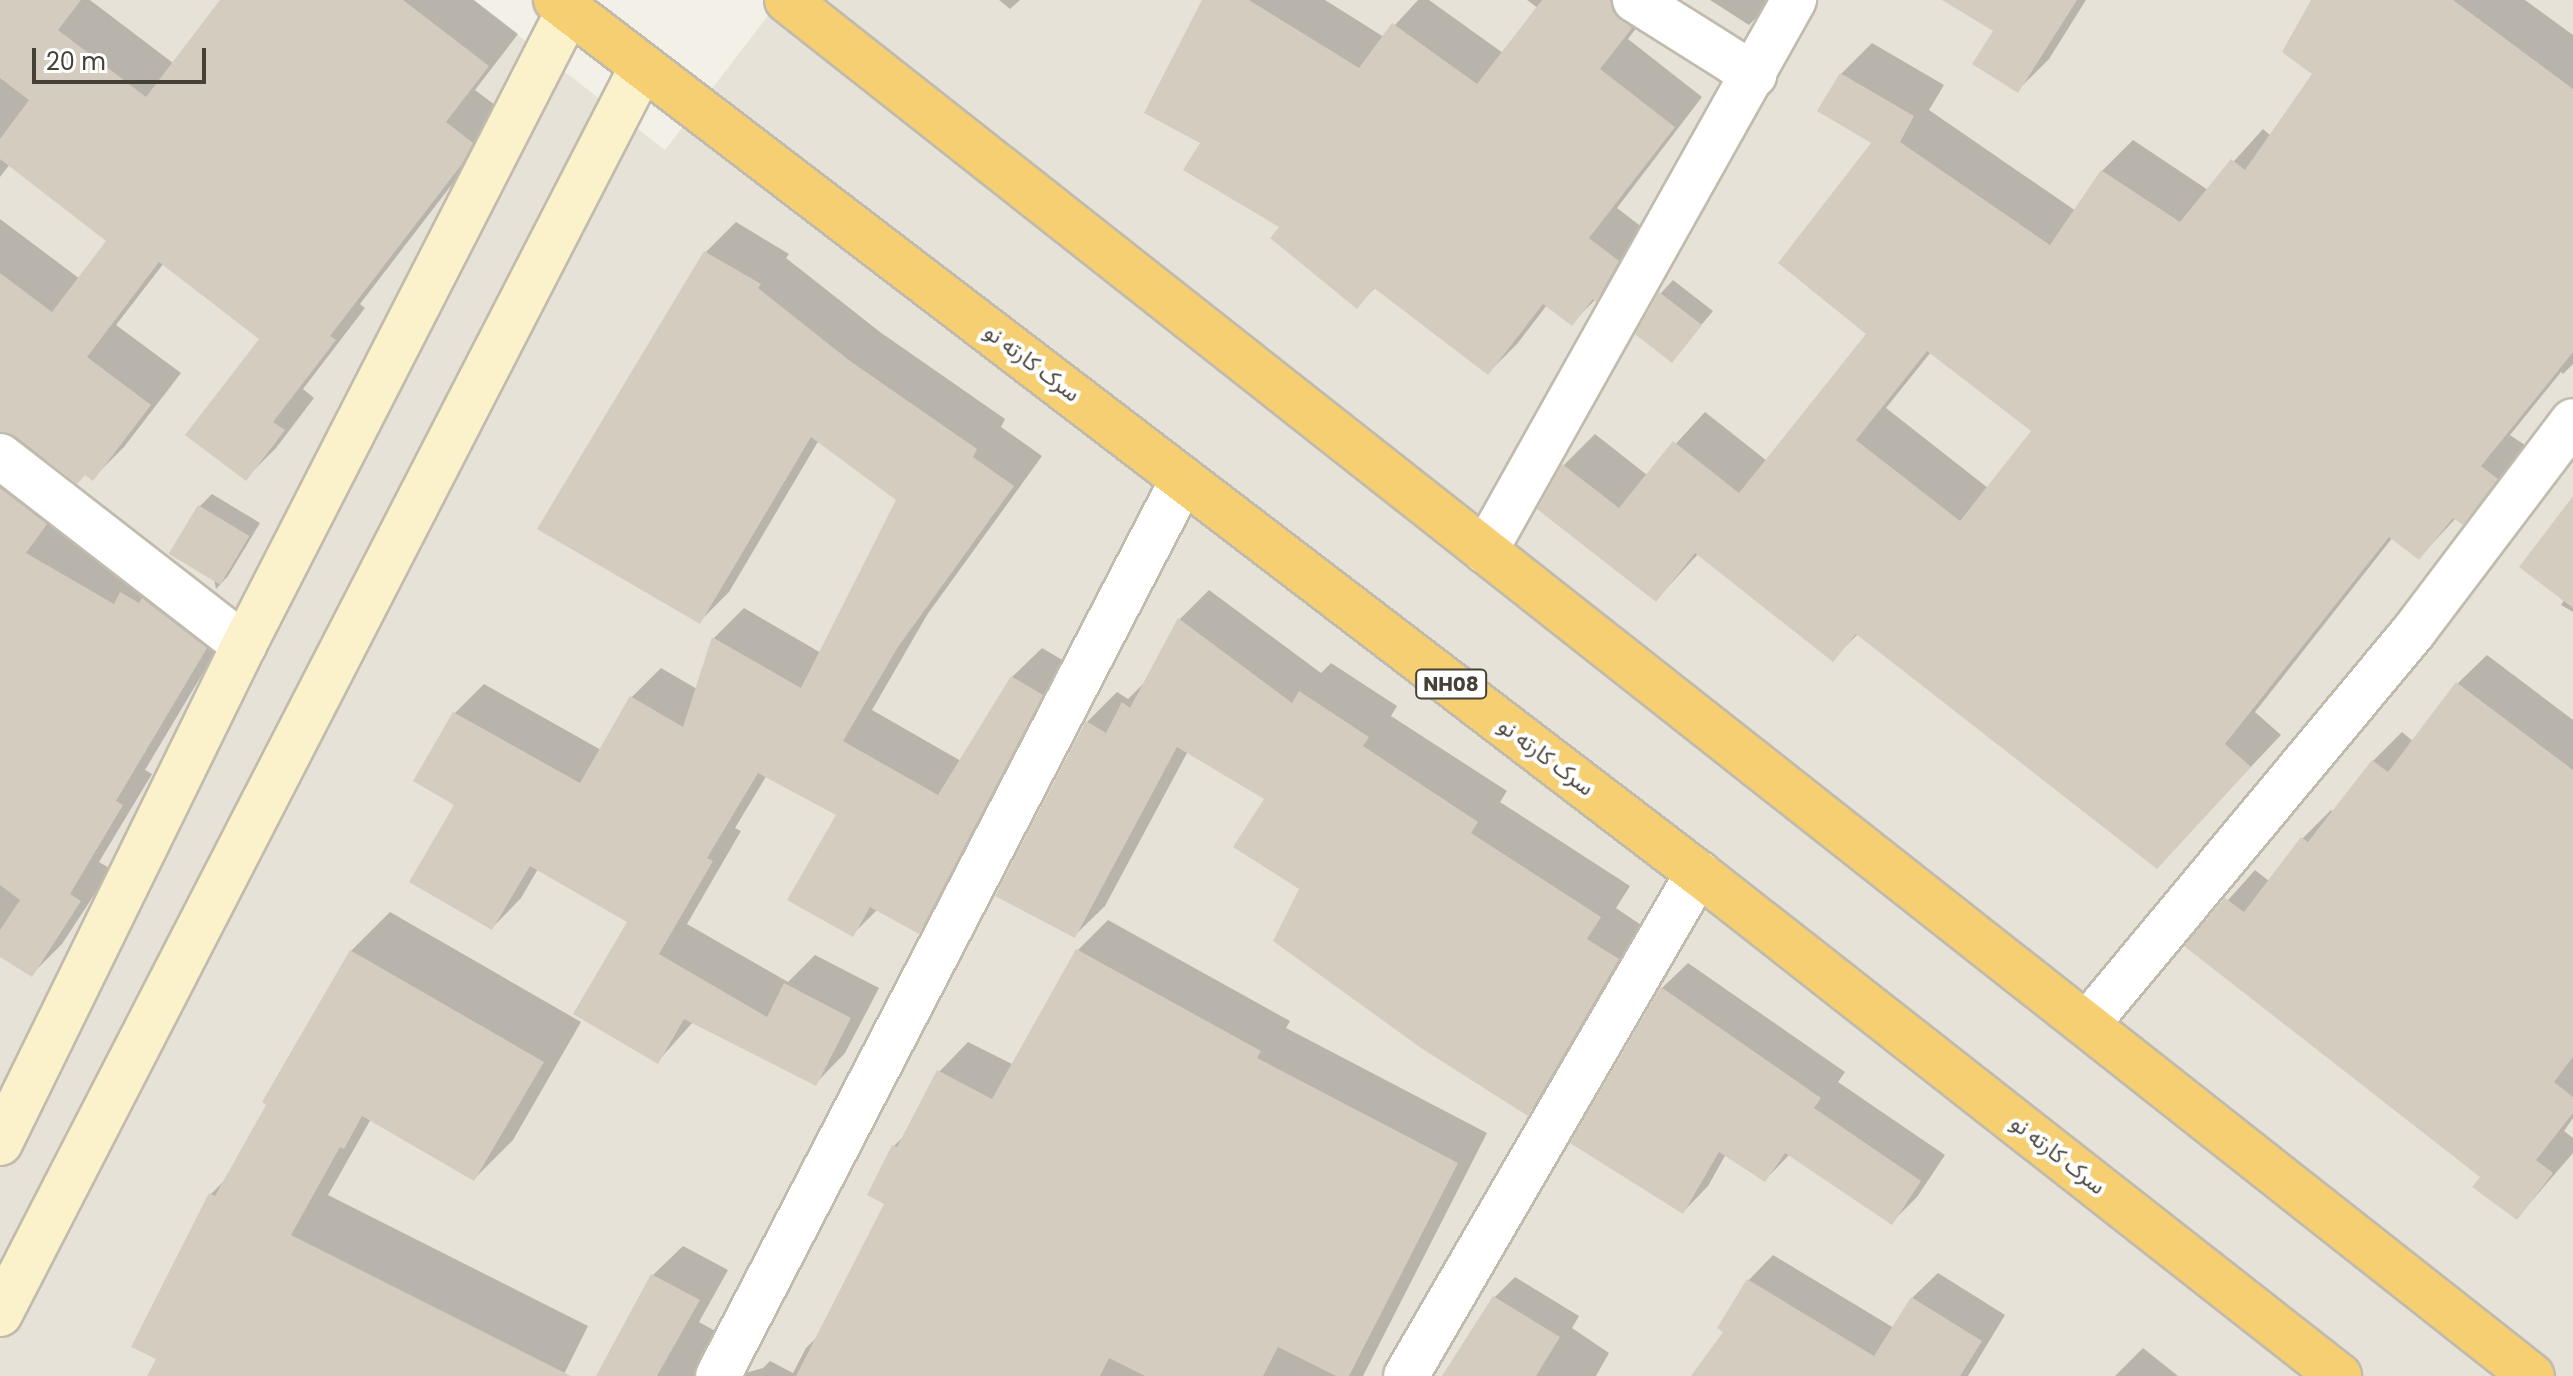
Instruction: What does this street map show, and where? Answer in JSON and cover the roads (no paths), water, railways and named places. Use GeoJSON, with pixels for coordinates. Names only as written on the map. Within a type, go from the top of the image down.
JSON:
{"type":"FeatureCollection","features":[{"type":"Feature","properties":{"kind":"highway"},"geometry":{"type":"LineString","coordinates":[[787,0],[2532,1376]]}},
{"type":"Feature","properties":{"kind":"highway","name":"سرک کارته نو"},"geometry":{"type":"LineString","coordinates":[[562,5],[1698,873],[2339,1376]]}},
{"type":"Feature","properties":{"kind":"street"},"geometry":{"type":"LineString","coordinates":[[1635,0],[1754,75]]}},
{"type":"Feature","properties":{"kind":"street"},"geometry":{"type":"LineString","coordinates":[[1485,551],[1794,0]]}},
{"type":"Feature","properties":{"kind":"street"},"geometry":{"type":"LineString","coordinates":[[0,1143],[562,5]]}},
{"type":"Feature","properties":{"kind":"street"},"geometry":{"type":"LineString","coordinates":[[0,1314],[642,67]]}},
{"type":"Feature","properties":{"kind":"street"},"geometry":{"type":"LineString","coordinates":[[2088,1023],[2414,631],[2573,421]]}},
{"type":"Feature","properties":{"kind":"street"},"geometry":{"type":"LineString","coordinates":[[0,456],[244,645]]}},
{"type":"Feature","properties":{"kind":"street"},"geometry":{"type":"LineString","coordinates":[[718,1376],[1183,479]]}},
{"type":"Feature","properties":{"kind":"street"},"geometry":{"type":"LineString","coordinates":[[1406,1376],[1698,873]]}}]}
